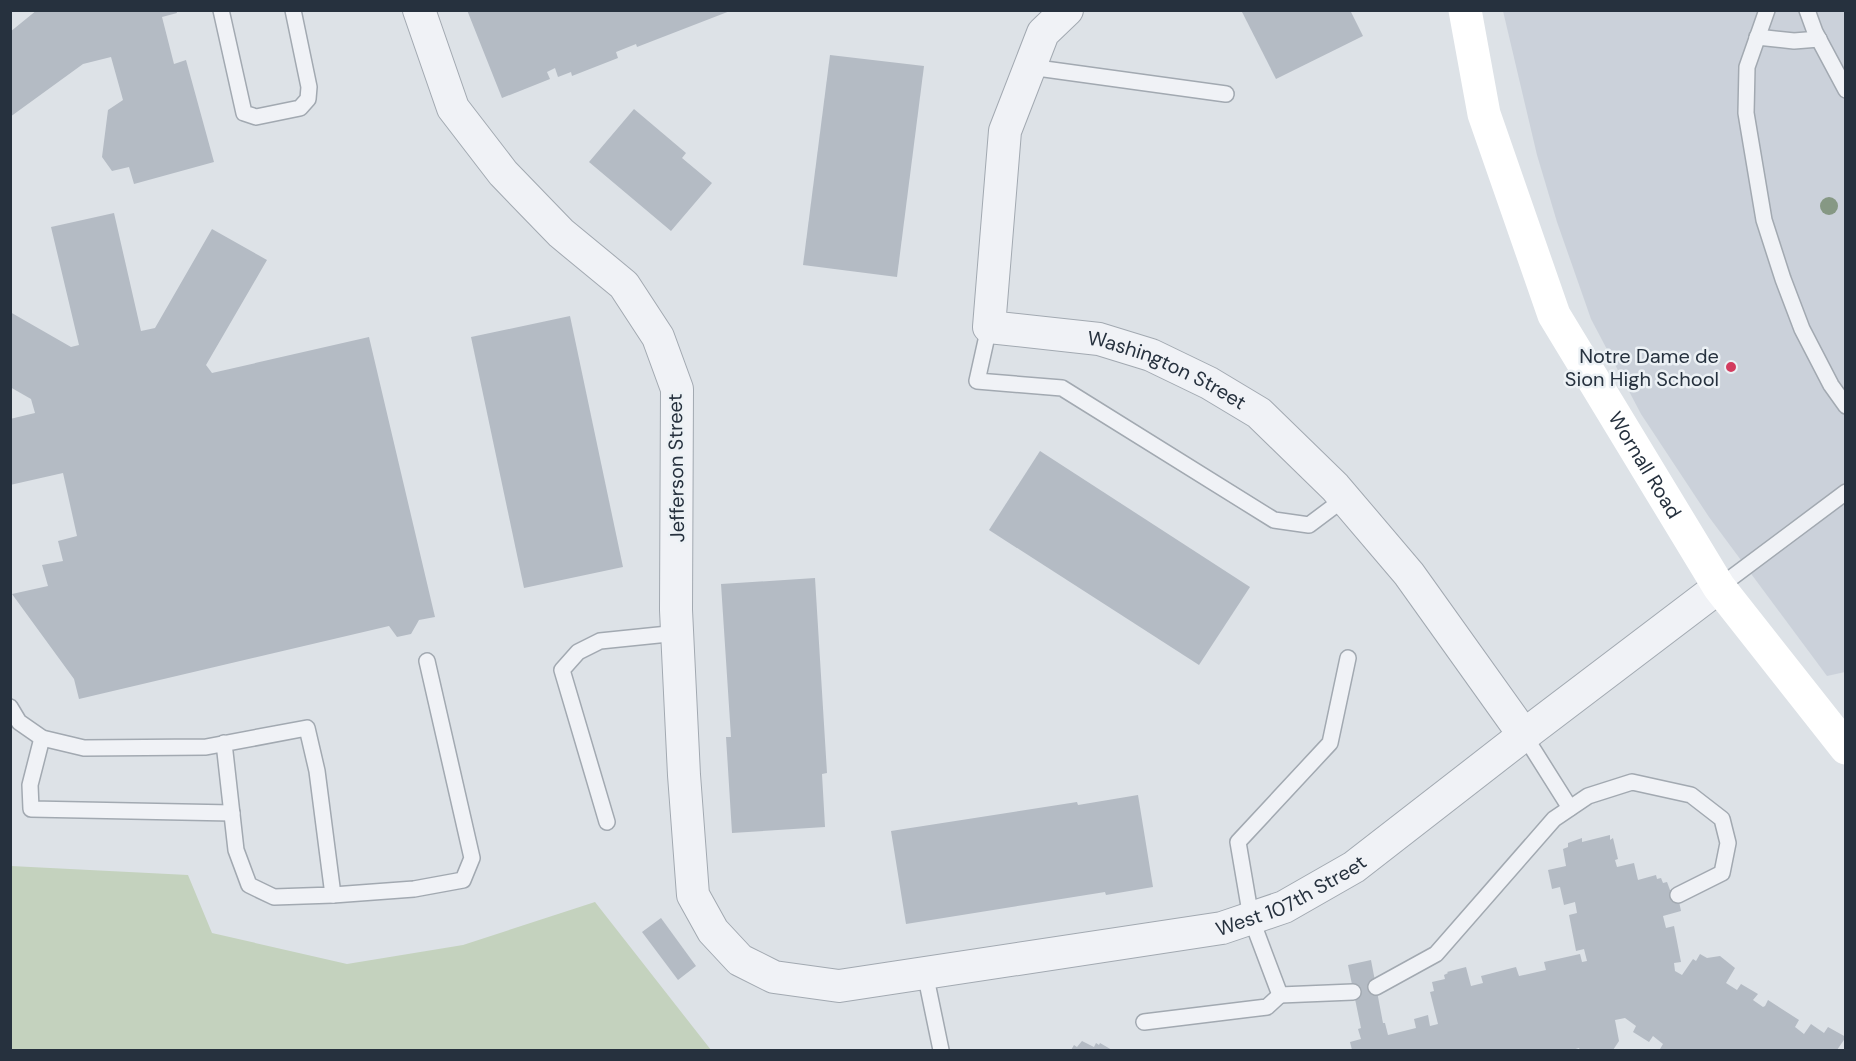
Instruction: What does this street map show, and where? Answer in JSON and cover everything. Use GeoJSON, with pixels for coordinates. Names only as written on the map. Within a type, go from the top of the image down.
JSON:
{"type":"FeatureCollection","features":[{"type":"Feature","properties":{"kind":"main road","name":"Wornall Road"},"geometry":{"type":"LineString","coordinates":[[1465,10],[1484,114],[1554,315],[1719,587],[1845,748]]}},
{"type":"Feature","properties":{"kind":"street","name":"Jefferson Street"},"geometry":{"type":"LineString","coordinates":[[419,10],[453,108],[503,173],[553,225],[624,285],[658,337],[677,389],[678,633],[684,775],[693,895],[713,931],[740,960],[774,977]]}},
{"type":"Feature","properties":{"kind":"street"},"geometry":{"type":"LineString","coordinates":[[989,327],[1005,131],[1043,33],[1066,10]]}},
{"type":"Feature","properties":{"kind":"street","name":"Washington Street"},"geometry":{"type":"LineString","coordinates":[[989,327],[1099,339],[1151,355],[1209,383],[1259,413],[1335,487],[1409,574],[1524,735]]}},
{"type":"Feature","properties":{"kind":"street","name":"West 107th Street"},"geometry":{"type":"LineString","coordinates":[[774,977],[839,986],[1222,928],[1284,907],[1354,867],[1719,587]]}},
{"type":"Feature","properties":{"kind":"lane"},"geometry":{"type":"LineString","coordinates":[[221,10],[244,112],[256,117],[300,108],[308,99],[309,87],[293,10]]}},
{"type":"Feature","properties":{"kind":"lane"},"geometry":{"type":"LineString","coordinates":[[1767,10],[1747,67],[1746,113],[1764,220],[1802,329],[1831,385],[1845,406]]}},
{"type":"Feature","properties":{"kind":"lane"},"geometry":{"type":"LineString","coordinates":[[1807,10],[1845,90]]}},
{"type":"Feature","properties":{"kind":"lane"},"geometry":{"type":"LineString","coordinates":[[1757,37],[1794,41],[1819,39]]}},
{"type":"Feature","properties":{"kind":"lane"},"geometry":{"type":"LineString","coordinates":[[1030,67],[1226,94]]}},
{"type":"Feature","properties":{"kind":"lane"},"geometry":{"type":"LineString","coordinates":[[989,327],[977,381],[1062,388],[1274,520],[1309,525],[1345,498]]}},
{"type":"Feature","properties":{"kind":"lane"},"geometry":{"type":"LineString","coordinates":[[1719,587],[1845,492]]}},
{"type":"Feature","properties":{"kind":"lane"},"geometry":{"type":"LineString","coordinates":[[607,822],[562,670],[578,652],[600,641],[678,633]]}},
{"type":"Feature","properties":{"kind":"lane"},"geometry":{"type":"LineString","coordinates":[[1281,995],[1251,918],[1238,842],[1330,743],[1348,658]]}},
{"type":"Feature","properties":{"kind":"lane"},"geometry":{"type":"LineString","coordinates":[[224,743],[236,850],[249,885],[274,897],[414,889],[463,880],[472,858],[427,661]]}},
{"type":"Feature","properties":{"kind":"lane"},"geometry":{"type":"LineString","coordinates":[[10,707],[19,722],[42,738],[84,748],[206,747],[307,728],[317,771],[333,895]]}},
{"type":"Feature","properties":{"kind":"lane"},"geometry":{"type":"LineString","coordinates":[[1524,735],[1570,808]]}},
{"type":"Feature","properties":{"kind":"lane"},"geometry":{"type":"LineString","coordinates":[[42,738],[30,785],[32,809],[232,813]]}},
{"type":"Feature","properties":{"kind":"lane"},"geometry":{"type":"LineString","coordinates":[[1376,987],[1436,954],[1554,819],[1588,796],[1632,782],[1691,795],[1722,819],[1728,843],[1722,873],[1678,895]]}},
{"type":"Feature","properties":{"kind":"lane"},"geometry":{"type":"LineString","coordinates":[[925,973],[941,1050]]}},
{"type":"Feature","properties":{"kind":"lane"},"geometry":{"type":"LineString","coordinates":[[1144,1022],[1267,1007],[1281,995],[1353,992]]}},
{"type":"Feature","properties":{"kind":"shaded area","name":"Notre Dame de Sion High School"},"geometry":{"type":"Polygon","coordinates":[[[1503,11],[1845,11],[1845,672],[1827,676],[1709,517],[1641,414],[1591,319],[1557,222],[1537,155],[1503,11]]]}},
{"type":"Feature","properties":{"kind":"green space"},"geometry":{"type":"Polygon","coordinates":[[[11,866],[188,875],[212,933],[347,964],[463,945],[595,902],[711,1050],[11,1050],[11,866]]]}},
{"type":"Feature","properties":{"kind":"building"},"geometry":{"type":"Polygon","coordinates":[[[37,10],[176,10],[177,13],[162,17],[174,64],[186,60],[214,162],[134,184],[129,167],[112,171],[102,157],[108,110],[123,100],[111,57],[83,64],[10,117],[10,32],[37,10]]]}},
{"type":"Feature","properties":{"kind":"building"},"geometry":{"type":"Polygon","coordinates":[[[467,10],[730,11],[637,47],[636,44],[616,52],[618,58],[572,76],[571,72],[558,77],[555,68],[547,72],[550,79],[502,98],[467,10]]]}},
{"type":"Feature","properties":{"kind":"building"},"geometry":{"type":"Polygon","coordinates":[[[1241,10],[1350,10],[1363,36],[1276,79],[1241,10]]]}},
{"type":"Feature","properties":{"kind":"building"},"geometry":{"type":"Polygon","coordinates":[[[830,55],[924,66],[897,277],[803,265],[830,55]]]}},
{"type":"Feature","properties":{"kind":"building"},"geometry":{"type":"Polygon","coordinates":[[[634,109],[686,153],[682,158],[712,183],[671,231],[589,162],[634,109]]]}},
{"type":"Feature","properties":{"kind":"building"},"geometry":{"type":"Polygon","coordinates":[[[114,213],[141,331],[155,328],[212,229],[267,260],[206,365],[212,373],[369,337],[435,617],[419,620],[411,634],[397,637],[389,626],[79,699],[74,679],[12,594],[48,586],[42,565],[63,561],[58,541],[77,536],[63,473],[10,485],[10,419],[35,413],[31,399],[10,387],[10,312],[71,347],[79,345],[51,227],[114,213]]]}},
{"type":"Feature","properties":{"kind":"building"},"geometry":{"type":"Polygon","coordinates":[[[570,316],[623,567],[524,588],[471,337],[570,316]]]}},
{"type":"Feature","properties":{"kind":"building"},"geometry":{"type":"Polygon","coordinates":[[[1040,451],[1250,587],[1199,665],[989,530],[1040,451]]]}},
{"type":"Feature","properties":{"kind":"building"},"geometry":{"type":"Polygon","coordinates":[[[815,578],[827,773],[822,774],[825,827],[732,833],[726,737],[731,737],[721,584],[815,578]]]}},
{"type":"Feature","properties":{"kind":"building"},"geometry":{"type":"Polygon","coordinates":[[[1138,795],[1153,887],[1106,895],[1105,892],[906,924],[891,831],[1077,802],[1078,805],[1138,795]]]}},
{"type":"Feature","properties":{"kind":"building"},"geometry":{"type":"Polygon","coordinates":[[[1610,835],[1610,840],[1613,838],[1618,859],[1615,860],[1617,867],[1634,863],[1638,880],[1656,875],[1657,879],[1661,878],[1663,883],[1667,882],[1670,890],[1674,889],[1677,892],[1681,911],[1663,916],[1666,928],[1674,926],[1681,962],[1674,963],[1675,971],[1682,975],[1693,959],[1696,961],[1700,954],[1707,958],[1720,956],[1735,968],[1726,983],[1737,990],[1741,984],[1758,994],[1753,1000],[1763,1007],[1768,1000],[1799,1020],[1795,1027],[1804,1034],[1811,1024],[1824,1033],[1828,1027],[1846,1037],[1837,1050],[1662,1050],[1660,1049],[1663,1044],[1653,1036],[1649,1042],[1633,1032],[1636,1026],[1625,1018],[1615,1020],[1619,1041],[1613,1050],[1580,1050],[1579,1048],[1572,1050],[1352,1050],[1350,1042],[1361,1039],[1358,1029],[1361,1028],[1348,965],[1371,960],[1383,1023],[1385,1023],[1388,1035],[1416,1028],[1414,1019],[1428,1015],[1430,1026],[1438,1024],[1430,992],[1434,991],[1432,982],[1445,979],[1444,975],[1447,972],[1466,967],[1471,986],[1483,983],[1481,976],[1516,967],[1519,976],[1546,970],[1544,962],[1580,954],[1582,962],[1587,961],[1584,949],[1576,951],[1569,915],[1577,913],[1575,902],[1564,905],[1560,887],[1552,889],[1548,870],[1566,866],[1563,849],[1568,847],[1568,843],[1582,838],[1582,842],[1610,835]]]}},
{"type":"Feature","properties":{"kind":"building"},"geometry":{"type":"Polygon","coordinates":[[[661,918],[696,966],[678,980],[642,932],[661,918]]]}},
{"type":"Feature","properties":{"kind":"building"},"geometry":{"type":"Polygon","coordinates":[[[1082,1041],[1094,1047],[1096,1043],[1099,1045],[1100,1043],[1112,1050],[1071,1050],[1074,1045],[1077,1047],[1082,1041]]]}},
{"type":"Feature","properties":{"kind":"place","name":"Notre Dame de Sion High School"},"geometry":{"type":"Point","coordinates":[1731,367]}}]}
